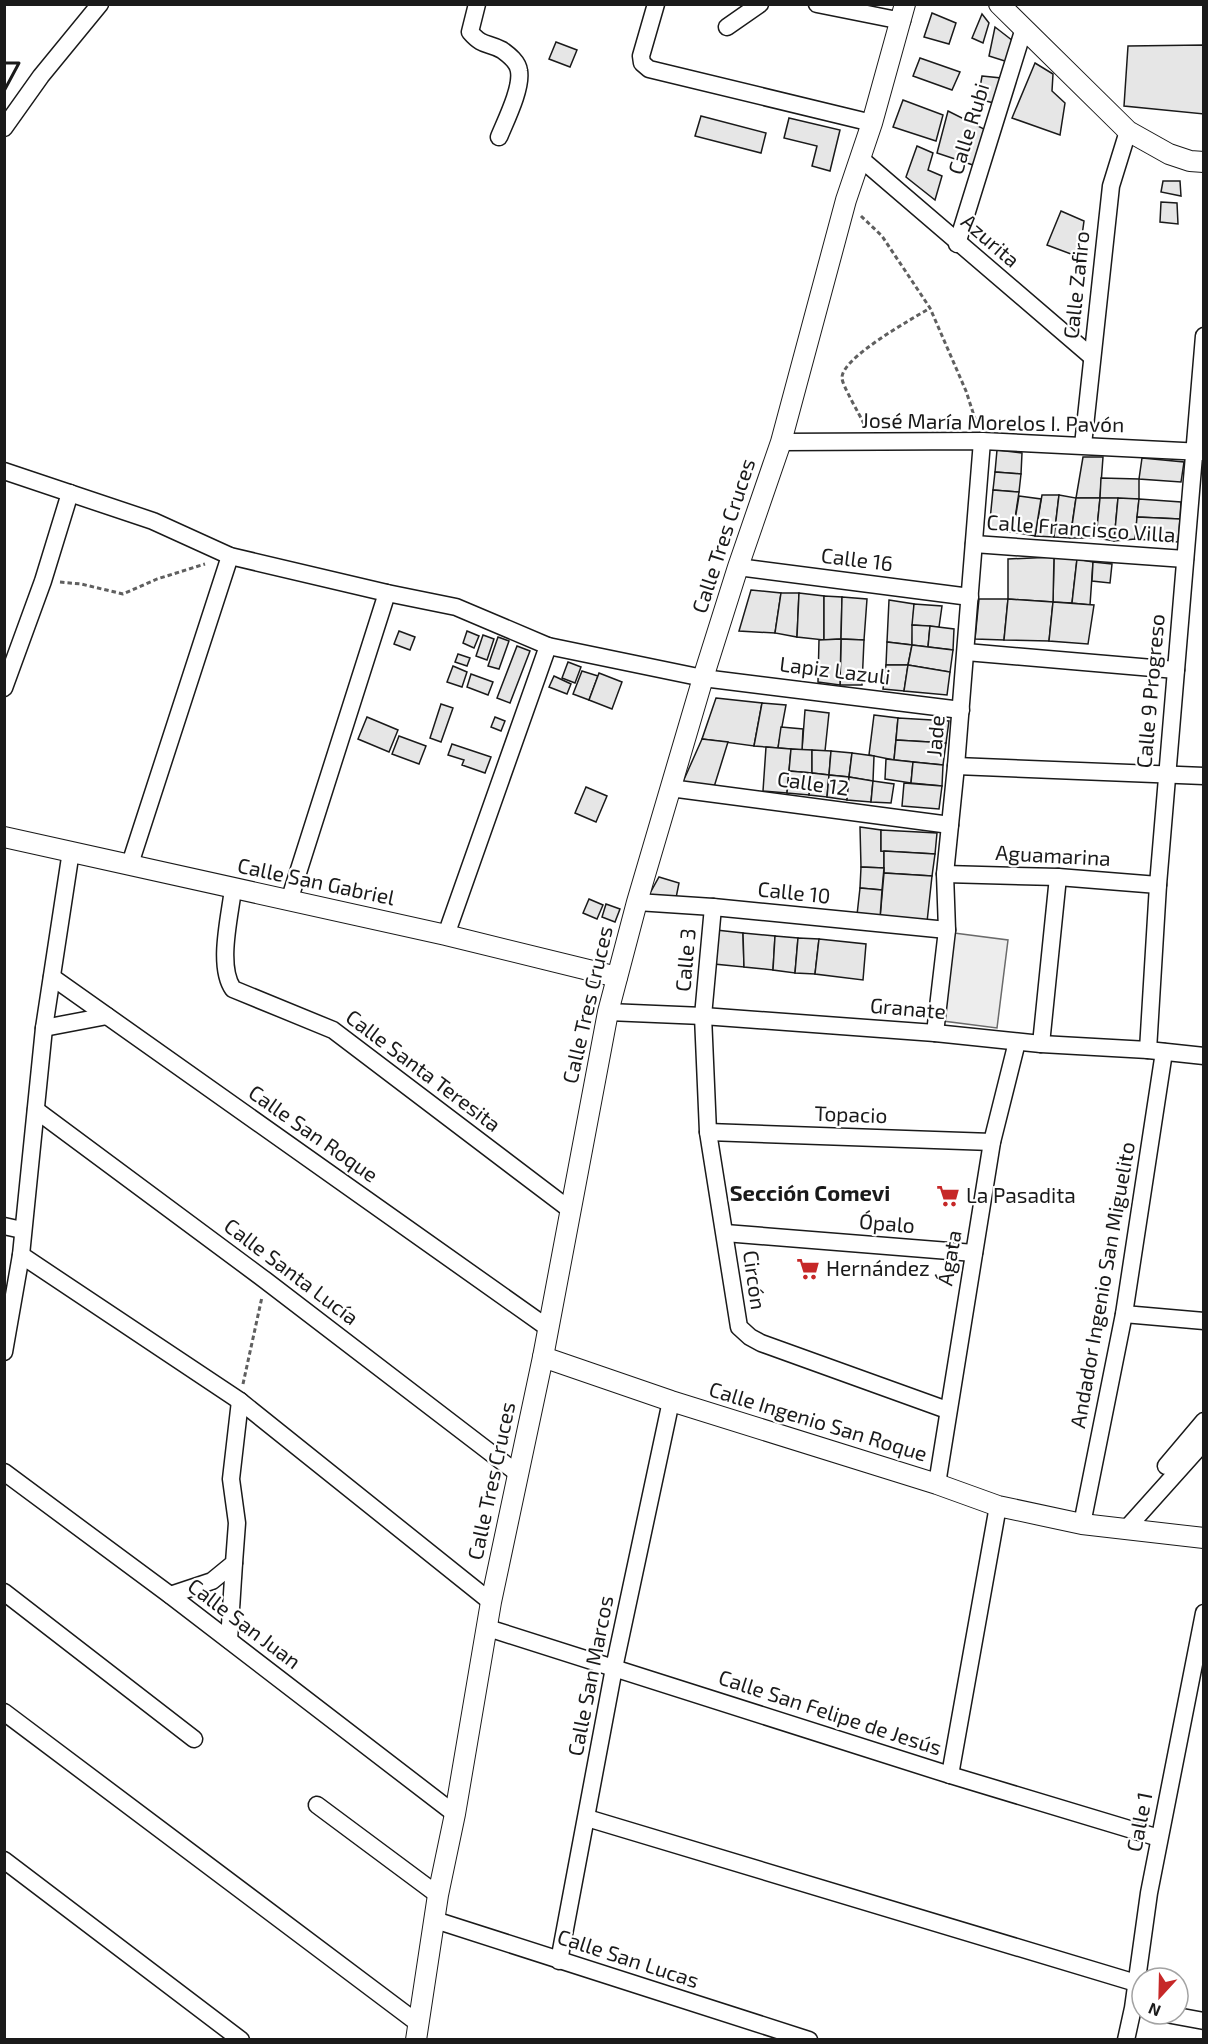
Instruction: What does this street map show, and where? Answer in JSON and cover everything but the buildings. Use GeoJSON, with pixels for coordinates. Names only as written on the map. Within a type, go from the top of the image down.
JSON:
{"type":"FeatureCollection","features":[{"type":"Feature","properties":{"kind":"street"},"geometry":{"type":"LineString","coordinates":[[4,128],[41,76],[100,4]]}},
{"type":"Feature","properties":{"kind":"street"},"geometry":{"type":"LineString","coordinates":[[477,4],[470,32],[479,42],[502,50],[517,63],[520,71],[519,84],[500,137]]}},
{"type":"Feature","properties":{"kind":"street"},"geometry":{"type":"LineString","coordinates":[[656,4],[641,53],[640,60],[645,66],[872,123]]}},
{"type":"Feature","properties":{"kind":"street"},"geometry":{"type":"LineString","coordinates":[[727,27],[760,4]]}},
{"type":"Feature","properties":{"kind":"street"},"geometry":{"type":"LineString","coordinates":[[817,4],[904,13]]}},
{"type":"Feature","properties":{"kind":"street"},"geometry":{"type":"LineString","coordinates":[[999,4],[1128,131],[1169,154],[1190,161],[1203,162]]}},
{"type":"Feature","properties":{"kind":"street","name":"Calle Tres Cruces"},"geometry":{"type":"LineString","coordinates":[[417,2032],[438,1895],[455,1814],[491,1602],[543,1357],[569,1209],[608,1012],[670,788],[738,567],[781,442],[846,200],[872,123],[904,13]]}},
{"type":"Feature","properties":{"kind":"street","name":"Calle Rubi"},"geometry":{"type":"LineString","coordinates":[[957,244],[1024,28]]}},
{"type":"Feature","properties":{"kind":"street","name":"Calle Zafiro"},"geometry":{"type":"LineString","coordinates":[[1083,445],[1111,186],[1128,131]]}},
{"type":"Feature","properties":{"kind":"street","name":"Azurita"},"geometry":{"type":"LineString","coordinates":[[860,158],[957,244],[1092,357]]}},
{"type":"Feature","properties":{"kind":"street","name":"Calle 9 Progreso"},"geometry":{"type":"LineString","coordinates":[[1156,1051],[1158,885],[1185,559],[1199,452],[1203,336]]}},
{"type":"Feature","properties":{"kind":"street","name":"José María Morelos I. Pavón"},"geometry":{"type":"LineString","coordinates":[[781,442],[982,441],[1199,452]]}},
{"type":"Feature","properties":{"kind":"street","name":"Jade"},"geometry":{"type":"LineString","coordinates":[[935,1033],[947,930],[945,874],[966,652],[982,441]]}},
{"type":"Feature","properties":{"kind":"street","name":"Lapiz Lazuli"},"geometry":{"type":"LineString","coordinates":[[4,471],[153,521],[230,556],[456,607],[548,646],[703,678],[961,710]]}},
{"type":"Feature","properties":{"kind":"street"},"geometry":{"type":"LineString","coordinates":[[4,688],[43,581],[70,494]]}},
{"type":"Feature","properties":{"kind":"street","name":"Calle Francisco Villa"},"geometry":{"type":"LineString","coordinates":[[974,544],[1185,559]]}},
{"type":"Feature","properties":{"kind":"street"},"geometry":{"type":"LineString","coordinates":[[130,864],[230,556]]}},
{"type":"Feature","properties":{"kind":"street","name":"Calle 16"},"geometry":{"type":"LineString","coordinates":[[738,567],[970,597]]}},
{"type":"Feature","properties":{"kind":"street"},"geometry":{"type":"LineString","coordinates":[[289,900],[387,593]]}},
{"type":"Feature","properties":{"kind":"street"},"geometry":{"type":"LineString","coordinates":[[446,935],[548,646]]}},
{"type":"Feature","properties":{"kind":"street"},"geometry":{"type":"LineString","coordinates":[[966,652],[1176,670]]}},
{"type":"Feature","properties":{"kind":"street"},"geometry":{"type":"LineString","coordinates":[[956,766],[1203,776]]}},
{"type":"Feature","properties":{"kind":"street","name":"Calle 12"},"geometry":{"type":"LineString","coordinates":[[670,788],[950,825]]}},
{"type":"Feature","properties":{"kind":"street","name":"Calle San Gabriel"},"geometry":{"type":"LineString","coordinates":[[4,837],[71,850],[233,889],[446,935],[617,977]]}},
{"type":"Feature","properties":{"kind":"street"},"geometry":{"type":"LineString","coordinates":[[4,1352],[21,1256],[44,1028],[71,850]]}},
{"type":"Feature","properties":{"kind":"street","name":"Aguamarina"},"geometry":{"type":"LineString","coordinates":[[945,874],[1058,877],[1158,885]]}},
{"type":"Feature","properties":{"kind":"street"},"geometry":{"type":"LineString","coordinates":[[1041,1044],[1058,877]]}},
{"type":"Feature","properties":{"kind":"street","name":"Calle Santa Teresita"},"geometry":{"type":"LineString","coordinates":[[233,889],[225,955],[226,975],[233,989],[333,1030],[569,1209]]}},
{"type":"Feature","properties":{"kind":"street","name":"Calle 10"},"geometry":{"type":"LineString","coordinates":[[637,902],[713,907],[947,930]]}},
{"type":"Feature","properties":{"kind":"street","name":"Calle 3"},"geometry":{"type":"LineString","coordinates":[[704,1016],[713,907]]}},
{"type":"Feature","properties":{"kind":"street","name":"Calle San Roque"},"geometry":{"type":"LineString","coordinates":[[52,977],[548,1329]]}},
{"type":"Feature","properties":{"kind":"street","name":"Granate"},"geometry":{"type":"LineString","coordinates":[[608,1012],[704,1016],[935,1033],[1017,1042],[1203,1056]]}},
{"type":"Feature","properties":{"kind":"street"},"geometry":{"type":"LineString","coordinates":[[44,1028],[107,1016]]}},
{"type":"Feature","properties":{"kind":"street","name":"Circón"},"geometry":{"type":"LineString","coordinates":[[704,1016],[708,1132],[737,1320],[742,1331],[750,1338],[947,1410]]}},
{"type":"Feature","properties":{"kind":"street","name":"Ágata"},"geometry":{"type":"LineString","coordinates":[[937,1484],[947,1410],[992,1142],[1017,1042]]}},
{"type":"Feature","properties":{"kind":"street","name":"Andador Ingenio San Miguelito"},"geometry":{"type":"LineString","coordinates":[[1082,1524],[1124,1314],[1156,1051]]}},
{"type":"Feature","properties":{"kind":"street","name":"Calle Santa Lucía"},"geometry":{"type":"LineString","coordinates":[[36,1110],[265,1280],[517,1473]]}},
{"type":"Feature","properties":{"kind":"street","name":"Topacio"},"geometry":{"type":"LineString","coordinates":[[708,1132],[992,1142]]}},
{"type":"Feature","properties":{"kind":"street"},"geometry":{"type":"LineString","coordinates":[[4,1226],[22,1230]]}},
{"type":"Feature","properties":{"kind":"street","name":"Ópalo"},"geometry":{"type":"LineString","coordinates":[[725,1233],[974,1253]]}},
{"type":"Feature","properties":{"kind":"street"},"geometry":{"type":"LineString","coordinates":[[21,1256],[240,1401],[491,1602]]}},
{"type":"Feature","properties":{"kind":"street"},"geometry":{"type":"LineString","coordinates":[[1124,1314],[1203,1322]]}},
{"type":"Feature","properties":{"kind":"street","name":"Calle Ingenio San Roque"},"geometry":{"type":"LineString","coordinates":[[543,1357],[671,1401],[937,1484],[998,1506],[1082,1524],[1203,1538]]}},
{"type":"Feature","properties":{"kind":"street"},"geometry":{"type":"LineString","coordinates":[[229,1641],[237,1523],[231,1479],[240,1401]]}},
{"type":"Feature","properties":{"kind":"street","name":"Calle San Marcos"},"geometry":{"type":"LineString","coordinates":[[559,1961],[614,1668],[671,1401]]}},
{"type":"Feature","properties":{"kind":"street"},"geometry":{"type":"LineString","coordinates":[[1166,1466],[1203,1421]]}},
{"type":"Feature","properties":{"kind":"street"},"geometry":{"type":"LineString","coordinates":[[1126,1529],[1203,1442]]}},
{"type":"Feature","properties":{"kind":"street","name":"Calle San Juan"},"geometry":{"type":"LineString","coordinates":[[4,1472],[170,1595],[455,1814]]}},
{"type":"Feature","properties":{"kind":"street"},"geometry":{"type":"LineString","coordinates":[[950,1775],[998,1506]]}},
{"type":"Feature","properties":{"kind":"street"},"geometry":{"type":"LineString","coordinates":[[170,1595],[212,1581],[234,1563]]}},
{"type":"Feature","properties":{"kind":"street"},"geometry":{"type":"LineString","coordinates":[[4,1592],[194,1739]]}},
{"type":"Feature","properties":{"kind":"street","name":"Calle 1"},"geometry":{"type":"LineString","coordinates":[[1139,1966],[1159,1838],[1203,1613]]}},
{"type":"Feature","properties":{"kind":"street","name":"Calle San Felipe de Jesús"},"geometry":{"type":"LineString","coordinates":[[488,1628],[950,1775],[1159,1838]]}},
{"type":"Feature","properties":{"kind":"street"},"geometry":{"type":"LineString","coordinates":[[4,1713],[417,2032]]}},
{"type":"Feature","properties":{"kind":"street"},"geometry":{"type":"LineString","coordinates":[[317,1805],[438,1895]]}},
{"type":"Feature","properties":{"kind":"street"},"geometry":{"type":"LineString","coordinates":[[587,1818],[1130,1981]]}},
{"type":"Feature","properties":{"kind":"street"},"geometry":{"type":"LineString","coordinates":[[4,1860],[241,2040]]}},
{"type":"Feature","properties":{"kind":"street","name":"Calle San Lucas"},"geometry":{"type":"LineString","coordinates":[[435,1920],[809,2040]]}},
{"type":"Feature","properties":{"kind":"street","name":"Calle 1"},"geometry":{"type":"LineString","coordinates":[[1126,2040],[1131,2026]]}},
{"type":"Feature","properties":{"kind":"path"},"geometry":{"type":"LineString","coordinates":[[846,200],[882,236],[930,308],[966,391],[982,441]]}},
{"type":"Feature","properties":{"kind":"path"},"geometry":{"type":"LineString","coordinates":[[872,442],[842,380],[844,368],[875,342],[930,308]]}},
{"type":"Feature","properties":{"kind":"path"},"geometry":{"type":"LineString","coordinates":[[43,581],[81,584],[123,594],[158,579],[230,556]]}},
{"type":"Feature","properties":{"kind":"path"},"geometry":{"type":"LineString","coordinates":[[240,1401],[265,1280]]}},
{"type":"Feature","properties":{"kind":"shaded area"},"geometry":{"type":"Polygon","coordinates":[[[954,933],[1008,940],[997,1028],[943,1021],[954,933]]]}},
{"type":"Feature","properties":{"kind":"wall"},"geometry":{"type":"LineString","coordinates":[[4,63],[19,63],[4,91]]}},
{"type":"Feature","properties":{"kind":"place","name":"La Pasadita"},"geometry":{"type":"Point","coordinates":[948,1196]}},
{"type":"Feature","properties":{"kind":"place","name":"Hernández"},"geometry":{"type":"Point","coordinates":[808,1269]}},
{"type":"Feature","properties":{"kind":"district","name":"Sección Comevi"},"geometry":{"type":"Point","coordinates":[810,1193]}}]}
